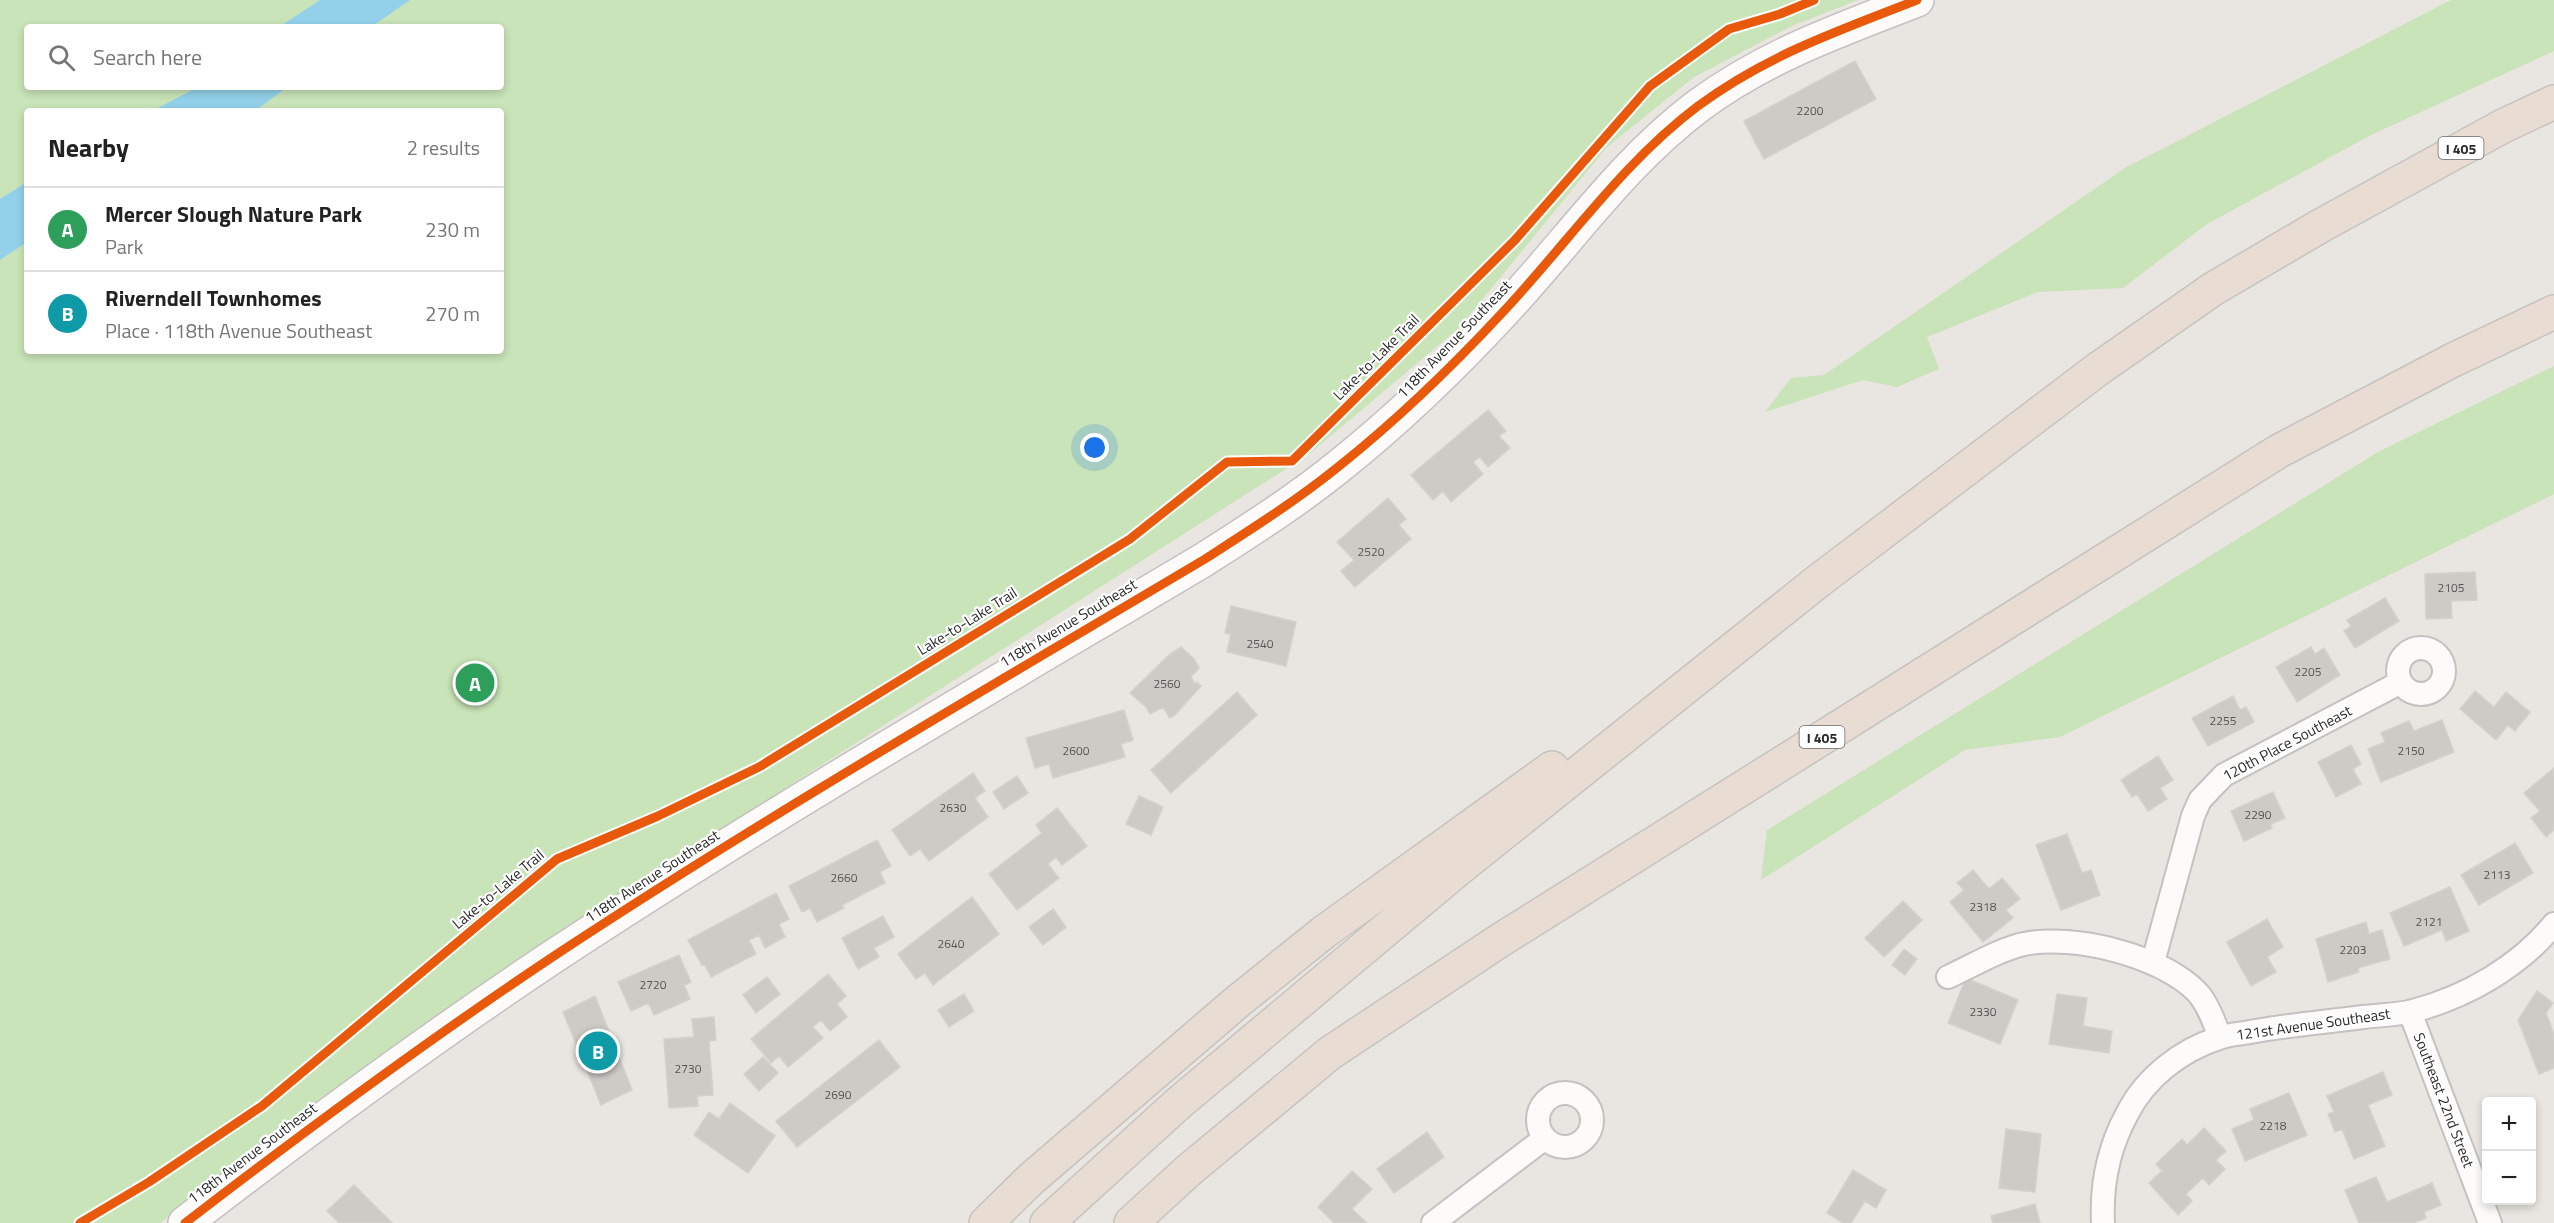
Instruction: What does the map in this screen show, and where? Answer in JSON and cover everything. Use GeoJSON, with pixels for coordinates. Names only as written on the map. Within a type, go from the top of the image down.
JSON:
{"type":"FeatureCollection","features":[{"type":"Feature","properties":{"kind":"highway","name":"I 405"},"geometry":{"type":"LineString","coordinates":[[1047,1223],[1179,1102],[1457,870],[1817,582],[2098,369],[2213,289],[2322,225],[2503,126],[2554,102]]}},
{"type":"Feature","properties":{"kind":"highway","name":"I 405"},"geometry":{"type":"LineString","coordinates":[[1131,1223],[1189,1170],[1330,1053],[1502,939],[2279,451],[2453,360],[2554,312]]}},
{"type":"Feature","properties":{"kind":"highway"},"geometry":{"type":"LineString","coordinates":[[986,1223],[1031,1179],[1237,1002],[1324,933],[1592,738],[1817,582]]}},
{"type":"Feature","properties":{"kind":"street","name":"118th Avenue Southeast"},"geometry":{"type":"LineString","coordinates":[[184,1223],[287,1144],[555,956],[775,816],[1205,559],[1274,514],[1336,469],[1422,394],[1504,311],[1633,165],[1696,107],[1751,70],[1780,55],[1917,0]]}},
{"type":"Feature","properties":{"kind":"street","name":"120th Place Southeast"},"geometry":{"type":"LineString","coordinates":[[2153,962],[2193,816],[2200,800],[2209,788],[2237,767],[2401,682]]}},
{"type":"Feature","properties":{"kind":"street","name":"121st Avenue Southeast"},"geometry":{"type":"LineString","coordinates":[[1948,977],[2013,948],[2036,943],[2083,945],[2120,951],[2153,962],[2178,977],[2198,993],[2210,1012],[2220,1037],[2269,1028],[2410,1012],[2441,1002],[2493,976],[2527,953],[2554,924]]}},
{"type":"Feature","properties":{"kind":"street","name":"Southeast 22nd Street"},"geometry":{"type":"LineString","coordinates":[[2410,1012],[2490,1223]]}},
{"type":"Feature","properties":{"kind":"street"},"geometry":{"type":"LineString","coordinates":[[2103,1223],[2102,1195],[2105,1174],[2115,1135],[2134,1099],[2154,1077],[2175,1060],[2220,1037]]}},
{"type":"Feature","properties":{"kind":"street"},"geometry":{"type":"LineString","coordinates":[[1433,1223],[1545,1138]]}},
{"type":"Feature","properties":{"kind":"green space"},"geometry":{"type":"Polygon","coordinates":[[[0,0],[1858,0],[1794,25],[1694,77],[1607,147],[1459,328],[1309,454],[591,912],[296,1115],[160,1223],[0,1223],[0,0]]]}},
{"type":"Feature","properties":{"kind":"green space"},"geometry":{"type":"Polygon","coordinates":[[[2451,0],[2554,0],[2554,51],[2371,135],[2207,224],[2123,288],[2038,292],[1927,337],[1939,369],[1897,387],[1863,380],[1765,412],[1791,378],[1824,375],[2125,168],[2451,0]]]}},
{"type":"Feature","properties":{"kind":"green space"},"geometry":{"type":"Polygon","coordinates":[[[2554,366],[2554,494],[2060,737],[1965,750],[1761,880],[1767,830],[2378,452],[2554,366]]]}},
{"type":"Feature","properties":{"kind":"water"},"geometry":{"type":"Polygon","coordinates":[[[320,0],[410,0],[375,24],[284,24],[320,0]]]}},
{"type":"Feature","properties":{"kind":"water"},"geometry":{"type":"Polygon","coordinates":[[[192,90],[283,90],[259,108],[158,108],[192,90]]]}},
{"type":"Feature","properties":{"kind":"water"},"geometry":{"type":"Polygon","coordinates":[[[24,184],[24,244],[0,260],[0,199],[24,184]]]}},
{"type":"Feature","properties":{"kind":"building"},"geometry":{"type":"Polygon","coordinates":[[[1855,61],[1876,99],[1764,159],[1744,121],[1855,61]]]}},
{"type":"Feature","properties":{"kind":"building"},"geometry":{"type":"Polygon","coordinates":[[[1488,410],[1506,431],[1499,436],[1510,448],[1488,467],[1480,457],[1473,462],[1483,474],[1451,502],[1443,491],[1433,500],[1411,475],[1488,410]]]}},
{"type":"Feature","properties":{"kind":"building"},"geometry":{"type":"Polygon","coordinates":[[[1388,498],[1406,519],[1399,525],[1411,539],[1355,587],[1341,571],[1354,560],[1337,542],[1388,498]]]}},
{"type":"Feature","properties":{"kind":"building"},"geometry":{"type":"Polygon","coordinates":[[[2475,572],[2477,600],[2451,601],[2452,618],[2426,619],[2425,574],[2475,572]]]}},
{"type":"Feature","properties":{"kind":"building"},"geometry":{"type":"Polygon","coordinates":[[[2385,598],[2399,621],[2355,648],[2344,631],[2351,626],[2347,620],[2385,598]]]}},
{"type":"Feature","properties":{"kind":"building"},"geometry":{"type":"Polygon","coordinates":[[[1231,606],[1296,622],[1286,666],[1227,652],[1231,634],[1225,633],[1231,606]]]}},
{"type":"Feature","properties":{"kind":"building"},"geometry":{"type":"Polygon","coordinates":[[[1181,647],[1194,659],[1199,668],[1191,677],[1195,684],[1197,682],[1201,686],[1170,718],[1163,707],[1150,714],[1146,707],[1130,693],[1170,654],[1181,647]]]}},
{"type":"Feature","properties":{"kind":"building"},"geometry":{"type":"Polygon","coordinates":[[[2311,647],[2315,654],[2324,648],[2340,675],[2297,702],[2276,667],[2311,647]]]}},
{"type":"Feature","properties":{"kind":"building"},"geometry":{"type":"Polygon","coordinates":[[[2475,691],[2494,707],[2506,692],[2530,712],[2515,731],[2508,725],[2496,740],[2460,709],[2475,691]]]}},
{"type":"Feature","properties":{"kind":"building"},"geometry":{"type":"Polygon","coordinates":[[[1237,692],[1257,715],[1171,793],[1151,770],[1237,692]]]}},
{"type":"Feature","properties":{"kind":"building"},"geometry":{"type":"Polygon","coordinates":[[[2233,696],[2240,710],[2246,707],[2254,722],[2208,746],[2192,718],[2233,696]]]}},
{"type":"Feature","properties":{"kind":"building"},"geometry":{"type":"Polygon","coordinates":[[[1124,710],[1133,740],[1121,744],[1125,757],[1053,778],[1049,764],[1035,768],[1026,738],[1124,710]]]}},
{"type":"Feature","properties":{"kind":"building"},"geometry":{"type":"Polygon","coordinates":[[[2442,720],[2454,752],[2381,782],[2368,749],[2385,742],[2381,733],[2409,721],[2414,731],[2442,720]]]}},
{"type":"Feature","properties":{"kind":"building"},"geometry":{"type":"Polygon","coordinates":[[[2351,745],[2361,764],[2353,769],[2361,784],[2336,797],[2318,762],[2351,745]]]}},
{"type":"Feature","properties":{"kind":"building"},"geometry":{"type":"Polygon","coordinates":[[[2158,756],[2173,780],[2160,788],[2167,799],[2148,811],[2137,794],[2132,797],[2121,780],[2158,756]]]}},
{"type":"Feature","properties":{"kind":"building"},"geometry":{"type":"Polygon","coordinates":[[[2554,768],[2554,830],[2546,837],[2531,818],[2540,811],[2524,793],[2554,768]]]}},
{"type":"Feature","properties":{"kind":"building"},"geometry":{"type":"Polygon","coordinates":[[[973,773],[985,791],[975,798],[988,817],[929,861],[920,849],[910,856],[892,830],[973,773]]]}},
{"type":"Feature","properties":{"kind":"building"},"geometry":{"type":"Polygon","coordinates":[[[1017,776],[1028,793],[1004,809],[993,792],[1017,776]]]}},
{"type":"Feature","properties":{"kind":"building"},"geometry":{"type":"Polygon","coordinates":[[[2273,792],[2285,818],[2271,824],[2272,828],[2244,841],[2231,811],[2273,792]]]}},
{"type":"Feature","properties":{"kind":"building"},"geometry":{"type":"Polygon","coordinates":[[[1139,796],[1163,807],[1151,835],[1126,824],[1139,796]]]}},
{"type":"Feature","properties":{"kind":"building"},"geometry":{"type":"Polygon","coordinates":[[[1057,808],[1087,846],[1062,865],[1056,857],[1048,864],[1059,878],[1017,910],[989,874],[1042,833],[1036,825],[1057,808]]]}},
{"type":"Feature","properties":{"kind":"building"},"geometry":{"type":"Polygon","coordinates":[[[2067,834],[2082,873],[2091,870],[2100,895],[2061,910],[2036,845],[2067,834]]]}},
{"type":"Feature","properties":{"kind":"building"},"geometry":{"type":"Polygon","coordinates":[[[877,840],[891,866],[880,872],[885,883],[842,905],[844,908],[817,922],[810,908],[802,912],[789,886],[877,840]]]}},
{"type":"Feature","properties":{"kind":"building"},"geometry":{"type":"Polygon","coordinates":[[[2515,843],[2533,873],[2479,905],[2461,875],[2515,843]]]}},
{"type":"Feature","properties":{"kind":"building"},"geometry":{"type":"Polygon","coordinates":[[[1973,870],[1989,889],[2002,878],[2020,899],[2006,910],[2013,918],[1983,942],[1950,902],[1964,890],[1957,883],[1973,870]]]}},
{"type":"Feature","properties":{"kind":"building"},"geometry":{"type":"Polygon","coordinates":[[[2450,887],[2469,931],[2446,941],[2442,930],[2404,946],[2390,913],[2450,887]]]}},
{"type":"Feature","properties":{"kind":"building"},"geometry":{"type":"Polygon","coordinates":[[[776,893],[789,919],[779,924],[785,937],[765,948],[759,935],[749,940],[756,954],[711,977],[688,940],[776,893]]]}},
{"type":"Feature","properties":{"kind":"building"},"geometry":{"type":"Polygon","coordinates":[[[972,897],[999,934],[933,985],[925,973],[916,979],[898,954],[972,897]]]}},
{"type":"Feature","properties":{"kind":"building"},"geometry":{"type":"Polygon","coordinates":[[[1903,901],[1922,920],[1884,957],[1865,938],[1903,901]]]}},
{"type":"Feature","properties":{"kind":"building"},"geometry":{"type":"Polygon","coordinates":[[[1053,909],[1066,927],[1043,945],[1029,927],[1053,909]]]}},
{"type":"Feature","properties":{"kind":"building"},"geometry":{"type":"Polygon","coordinates":[[[883,916],[894,937],[874,948],[879,957],[858,969],[842,938],[883,916]]]}},
{"type":"Feature","properties":{"kind":"building"},"geometry":{"type":"Polygon","coordinates":[[[2267,919],[2283,947],[2267,957],[2276,972],[2251,986],[2227,942],[2267,919]]]}},
{"type":"Feature","properties":{"kind":"building"},"geometry":{"type":"Polygon","coordinates":[[[2366,922],[2369,934],[2382,930],[2390,959],[2358,968],[2359,972],[2328,982],[2316,939],[2366,922]]]}},
{"type":"Feature","properties":{"kind":"building"},"geometry":{"type":"Polygon","coordinates":[[[1904,949],[1917,959],[1905,975],[1892,965],[1904,949]]]}},
{"type":"Feature","properties":{"kind":"building"},"geometry":{"type":"Polygon","coordinates":[[[679,955],[691,982],[684,985],[690,999],[654,1015],[648,1003],[631,1011],[618,982],[679,955]]]}},
{"type":"Feature","properties":{"kind":"building"},"geometry":{"type":"Polygon","coordinates":[[[828,974],[846,996],[837,1004],[847,1017],[830,1031],[821,1020],[813,1027],[823,1038],[788,1067],[779,1056],[771,1063],[751,1039],[828,974]]]}},
{"type":"Feature","properties":{"kind":"building"},"geometry":{"type":"Polygon","coordinates":[[[767,977],[780,994],[756,1013],[743,995],[767,977]]]}},
{"type":"Feature","properties":{"kind":"building"},"geometry":{"type":"Polygon","coordinates":[[[1966,978],[2018,1000],[2000,1044],[1948,1023],[1966,978]]]}},
{"type":"Feature","properties":{"kind":"building"},"geometry":{"type":"Polygon","coordinates":[[[2537,991],[2553,1003],[2546,1013],[2554,1034],[2554,1068],[2539,1074],[2518,1020],[2537,991]]]}},
{"type":"Feature","properties":{"kind":"building"},"geometry":{"type":"Polygon","coordinates":[[[964,994],[974,1011],[949,1027],[938,1010],[964,994]]]}},
{"type":"Feature","properties":{"kind":"building"},"geometry":{"type":"Polygon","coordinates":[[[2057,994],[2087,998],[2083,1026],[2112,1031],[2109,1053],[2049,1044],[2057,994]]]}},
{"type":"Feature","properties":{"kind":"building"},"geometry":{"type":"Polygon","coordinates":[[[595,996],[632,1090],[601,1105],[563,1012],[595,996]]]}},
{"type":"Feature","properties":{"kind":"building"},"geometry":{"type":"Polygon","coordinates":[[[714,1017],[716,1040],[709,1041],[713,1095],[697,1096],[698,1106],[669,1108],[664,1039],[694,1037],[692,1019],[714,1017]]]}},
{"type":"Feature","properties":{"kind":"building"},"geometry":{"type":"Polygon","coordinates":[[[879,1040],[900,1067],[797,1147],[776,1121],[879,1040]]]}},
{"type":"Feature","properties":{"kind":"building"},"geometry":{"type":"Polygon","coordinates":[[[763,1057],[778,1073],[759,1091],[744,1074],[763,1057]]]}},
{"type":"Feature","properties":{"kind":"building"},"geometry":{"type":"Polygon","coordinates":[[[2383,1072],[2392,1095],[2368,1105],[2385,1146],[2354,1159],[2342,1129],[2335,1132],[2328,1114],[2334,1112],[2327,1096],[2383,1072]]]}},
{"type":"Feature","properties":{"kind":"building"},"geometry":{"type":"Polygon","coordinates":[[[2289,1093],[2307,1135],[2245,1161],[2232,1129],[2254,1120],[2250,1109],[2289,1093]]]}},
{"type":"Feature","properties":{"kind":"building"},"geometry":{"type":"Polygon","coordinates":[[[730,1103],[775,1136],[748,1173],[694,1135],[709,1112],[719,1119],[730,1103]]]}},
{"type":"Feature","properties":{"kind":"building"},"geometry":{"type":"Polygon","coordinates":[[[2204,1128],[2226,1151],[2216,1160],[2225,1169],[2209,1185],[2203,1178],[2186,1194],[2192,1201],[2178,1215],[2149,1183],[2162,1171],[2156,1164],[2182,1139],[2187,1145],[2204,1128]]]}},
{"type":"Feature","properties":{"kind":"building"},"geometry":{"type":"Polygon","coordinates":[[[2006,1129],[2041,1134],[2035,1192],[1999,1188],[2006,1129]]]}},
{"type":"Feature","properties":{"kind":"building"},"geometry":{"type":"Polygon","coordinates":[[[1427,1132],[1444,1157],[1394,1193],[1377,1169],[1427,1132]]]}},
{"type":"Feature","properties":{"kind":"building"},"geometry":{"type":"Polygon","coordinates":[[[1853,1170],[1886,1190],[1876,1208],[1865,1201],[1851,1223],[1843,1223],[1827,1213],[1853,1170]]]}},
{"type":"Feature","properties":{"kind":"building"},"geometry":{"type":"Polygon","coordinates":[[[1352,1171],[1372,1189],[1352,1209],[1367,1223],[1334,1223],[1318,1207],[1352,1171]]]}},
{"type":"Feature","properties":{"kind":"building"},"geometry":{"type":"Polygon","coordinates":[[[2376,1177],[2387,1202],[2432,1183],[2441,1205],[2424,1212],[2426,1218],[2413,1223],[2359,1223],[2345,1190],[2376,1177]]]}},
{"type":"Feature","properties":{"kind":"building"},"geometry":{"type":"Polygon","coordinates":[[[354,1185],[392,1223],[339,1223],[327,1211],[354,1185]]]}},
{"type":"Feature","properties":{"kind":"building"},"geometry":{"type":"Polygon","coordinates":[[[2035,1204],[2040,1223],[1993,1223],[1991,1216],[2035,1204]]]}},
{"type":"Feature","properties":{"kind":"cycle path","name":"Lake-to-Lake Trail"},"geometry":{"type":"LineString","coordinates":[[80,1223],[149,1182],[262,1106],[557,859],[658,816],[759,767],[1130,539],[1227,462],[1292,461],[1515,240],[1650,86],[1729,29],[1780,14],[1814,0]]}},
{"type":"Feature","properties":{"kind":"cycle path"},"geometry":{"type":"LineString","coordinates":[[185,1223],[368,1086],[557,954],[798,802],[1205,559],[1322,480],[1443,374],[1526,287],[1620,178],[1670,128],[1724,88],[1777,58],[1917,0]]}},
{"type":"Feature","properties":{"kind":"place","name":"Mercer Slough Nature Park"},"geometry":{"type":"Point","coordinates":[475,683]}},
{"type":"Feature","properties":{"kind":"place","name":"Riverndell Townhomes"},"geometry":{"type":"Point","coordinates":[598,1051]}}]}
